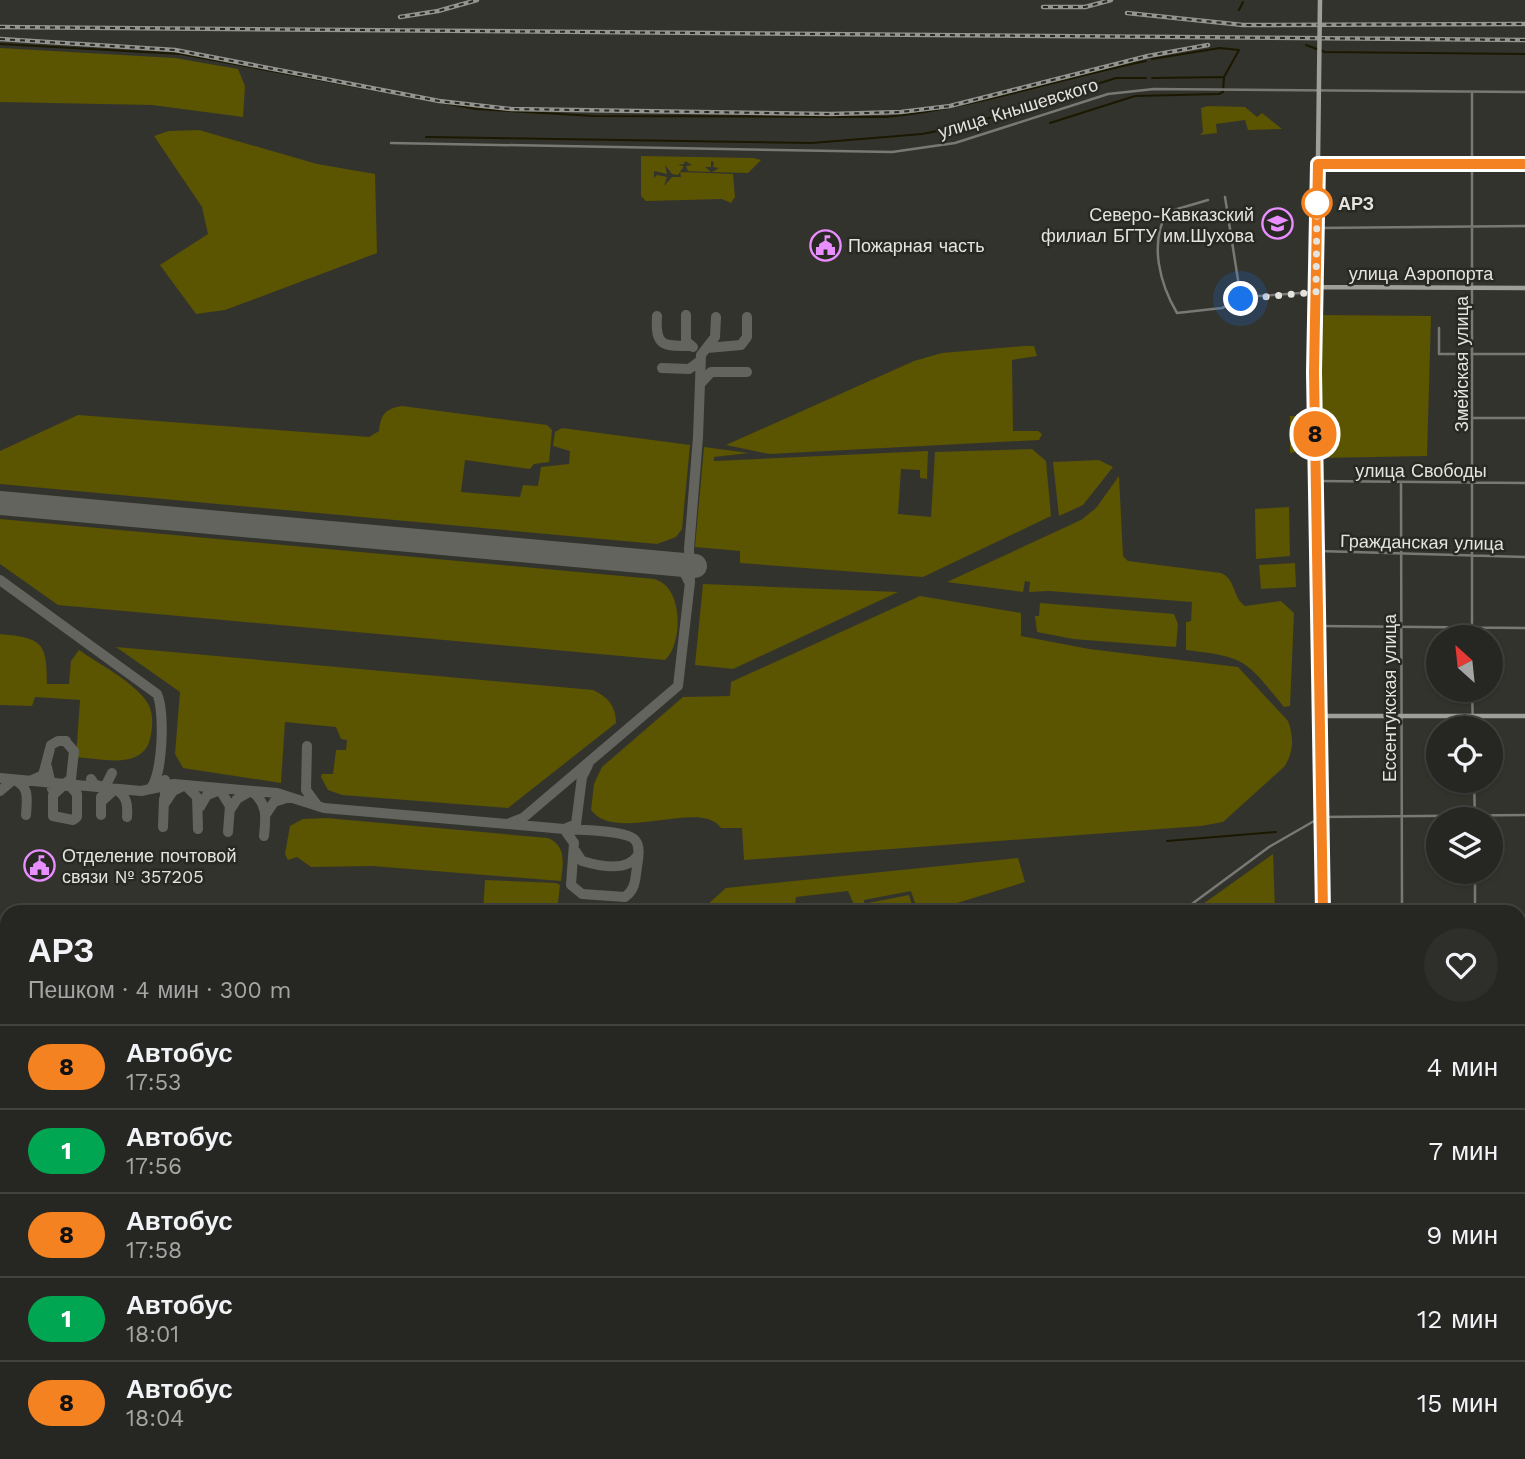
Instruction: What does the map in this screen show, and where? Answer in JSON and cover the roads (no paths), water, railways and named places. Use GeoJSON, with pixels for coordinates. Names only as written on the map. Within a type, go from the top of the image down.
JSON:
{"type":"FeatureCollection","features":[{"type":"Feature","properties":{"kind":"main road"},"geometry":{"type":"LineString","coordinates":[[1320,0],[1314,372],[1323,905]]}},
{"type":"Feature","properties":{"kind":"main road"},"geometry":{"type":"LineString","coordinates":[[1318,162],[1525,164]]}},
{"type":"Feature","properties":{"kind":"main road","name":"улица Аэропорта"},"geometry":{"type":"LineString","coordinates":[[1316,289],[1525,288]]}},
{"type":"Feature","properties":{"kind":"main road"},"geometry":{"type":"LineString","coordinates":[[1319,716],[1426,716]]}},
{"type":"Feature","properties":{"kind":"main road"},"geometry":{"type":"LineString","coordinates":[[1503,716],[1525,716]]}},
{"type":"Feature","properties":{"kind":"street","name":"улица Кнышевского"},"geometry":{"type":"LineString","coordinates":[[391,144],[892,152],[955,143],[1108,94],[1154,89],[1525,92]]}},
{"type":"Feature","properties":{"kind":"street","name":"Змейская улица"},"geometry":{"type":"LineString","coordinates":[[1472,92],[1472,625]]}},
{"type":"Feature","properties":{"kind":"street"},"geometry":{"type":"LineString","coordinates":[[1225,197],[1241,299]]}},
{"type":"Feature","properties":{"kind":"street"},"geometry":{"type":"LineString","coordinates":[[1208,200],[1167,212],[1160,225],[1157,238],[1163,289],[1177,313],[1222,308],[1241,299],[1316,289]]}},
{"type":"Feature","properties":{"kind":"street"},"geometry":{"type":"LineString","coordinates":[[1317,228],[1525,226]]}},
{"type":"Feature","properties":{"kind":"street"},"geometry":{"type":"LineString","coordinates":[[1439,328],[1439,354],[1525,354]]}},
{"type":"Feature","properties":{"kind":"street"},"geometry":{"type":"LineString","coordinates":[[1473,418],[1525,418]]}},
{"type":"Feature","properties":{"kind":"street","name":"улица Свободы"},"geometry":{"type":"LineString","coordinates":[[1317,481],[1401,484],[1525,483]]}},
{"type":"Feature","properties":{"kind":"street","name":"Ессентукская улица"},"geometry":{"type":"LineString","coordinates":[[1401,484],[1402,905]]}},
{"type":"Feature","properties":{"kind":"street","name":"Гражданская улица"},"geometry":{"type":"LineString","coordinates":[[1318,551],[1525,556]]}},
{"type":"Feature","properties":{"kind":"street"},"geometry":{"type":"LineString","coordinates":[[1318,626],[1426,626]]}},
{"type":"Feature","properties":{"kind":"street"},"geometry":{"type":"LineString","coordinates":[[1503,628],[1525,628]]}},
{"type":"Feature","properties":{"kind":"street"},"geometry":{"type":"LineString","coordinates":[[1503,816],[1525,815]]}},
{"type":"Feature","properties":{"kind":"street"},"geometry":{"type":"LineString","coordinates":[[1191,905],[1269,847],[1321,817],[1426,816]]}},
{"type":"Feature","properties":{"kind":"street"},"geometry":{"type":"LineString","coordinates":[[1475,884],[1475,905]]}},
{"type":"Feature","properties":{"kind":"waterway"},"geometry":{"type":"LineString","coordinates":[[1239,10],[1243,2]]}},
{"type":"Feature","properties":{"kind":"waterway"},"geometry":{"type":"LineString","coordinates":[[0,44],[181,54],[476,109],[594,116],[886,117],[953,107],[1146,61]]}},
{"type":"Feature","properties":{"kind":"waterway"},"geometry":{"type":"LineString","coordinates":[[1306,45],[1325,52],[1525,54]]}},
{"type":"Feature","properties":{"kind":"waterway"},"geometry":{"type":"LineString","coordinates":[[1050,123],[1135,96],[1219,94],[1223,92],[1224,77],[1239,50],[1220,48],[1152,59]]}},
{"type":"Feature","properties":{"kind":"waterway"},"geometry":{"type":"LineString","coordinates":[[1152,78],[1224,77]]}},
{"type":"Feature","properties":{"kind":"waterway"},"geometry":{"type":"LineString","coordinates":[[426,137],[812,143],[922,134],[964,126],[1116,78],[1146,78]]}},
{"type":"Feature","properties":{"kind":"waterway"},"geometry":{"type":"LineString","coordinates":[[1167,841],[1276,832]]}},
{"type":"Feature","properties":{"kind":"railway"},"geometry":{"type":"LineString","coordinates":[[400,17],[438,11],[477,0]]}},
{"type":"Feature","properties":{"kind":"railway"},"geometry":{"type":"LineString","coordinates":[[1043,7],[1085,7],[1111,0]]}},
{"type":"Feature","properties":{"kind":"railway"},"geometry":{"type":"LineString","coordinates":[[1127,13],[1243,25],[1525,24]]}},
{"type":"Feature","properties":{"kind":"railway"},"geometry":{"type":"LineString","coordinates":[[0,27],[1525,40]]}},
{"type":"Feature","properties":{"kind":"railway"},"geometry":{"type":"LineString","coordinates":[[0,39],[175,50],[439,101],[511,109],[831,114],[901,112],[950,106],[1148,56],[1208,45]]}},
{"type":"Feature","properties":{"kind":"place","name":"АРЗ"},"geometry":{"type":"Point","coordinates":[1317,203]}},
{"type":"Feature","properties":{"kind":"place","name":"Северо-Кавказский филиал БГТУ им.Шухова"},"geometry":{"type":"Point","coordinates":[1277,224]}},
{"type":"Feature","properties":{"kind":"place","name":"Пожарная часть"},"geometry":{"type":"Point","coordinates":[825,245]}},
{"type":"Feature","properties":{"kind":"place","name":"Отделение почтовой связи № 357205"},"geometry":{"type":"Point","coordinates":[39,865]}}]}
